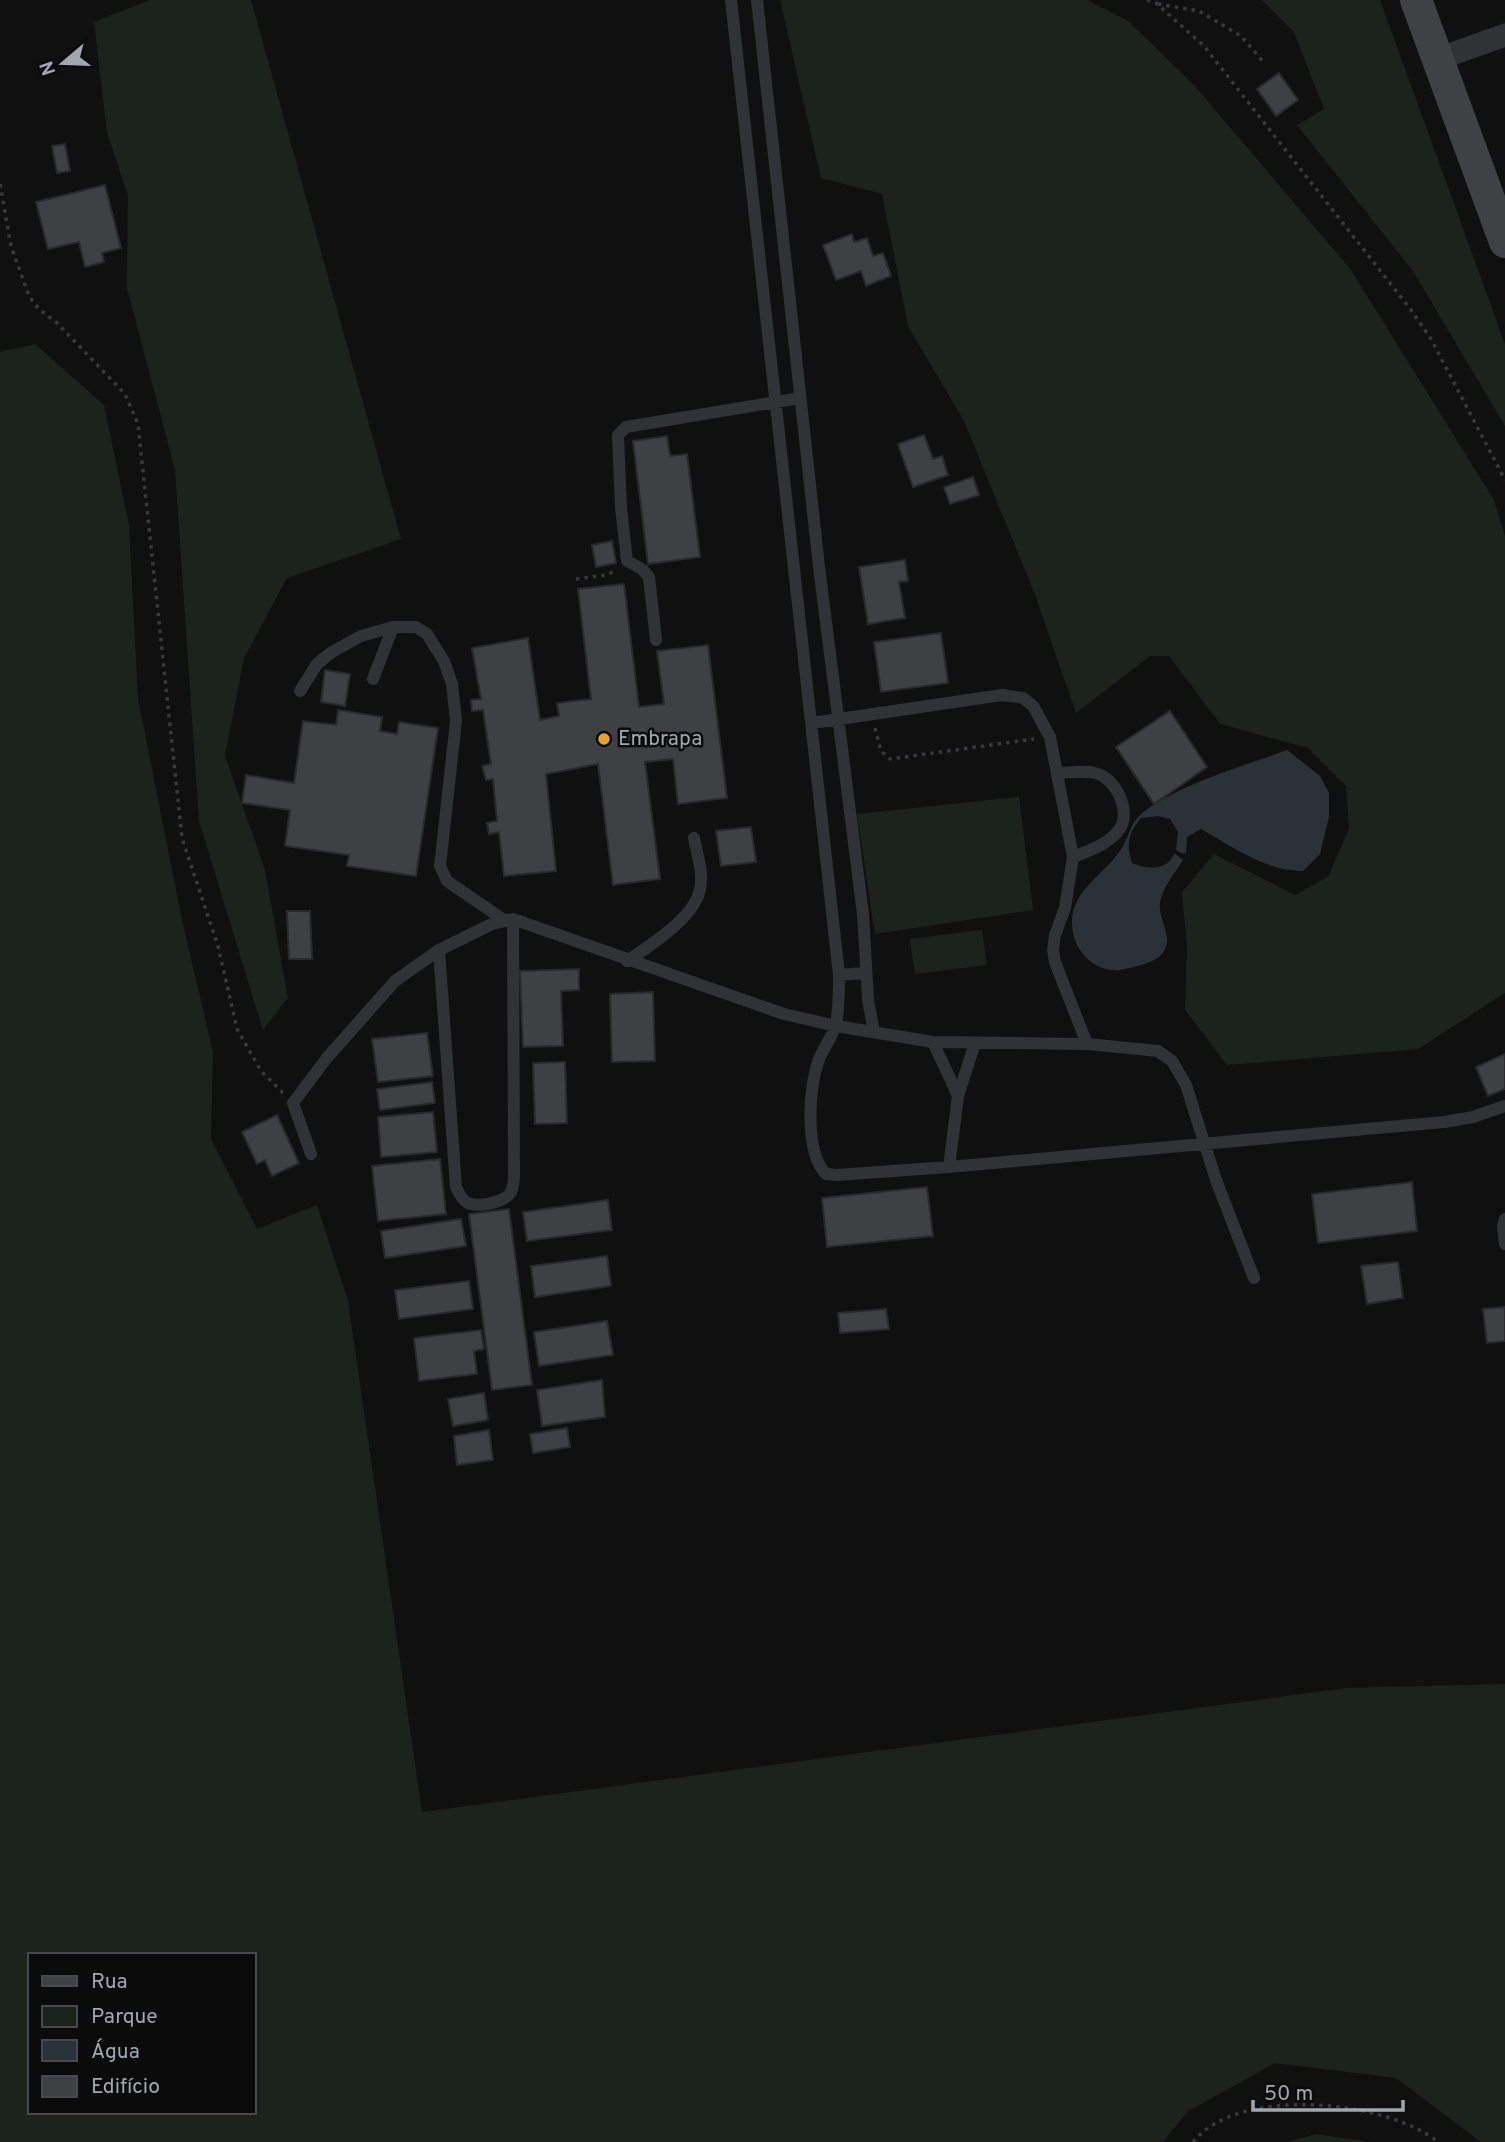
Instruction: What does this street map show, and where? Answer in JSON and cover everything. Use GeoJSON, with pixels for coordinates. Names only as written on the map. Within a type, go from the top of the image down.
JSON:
{"type":"FeatureCollection","features":[{"type":"Feature","properties":{"kind":"main road"},"geometry":{"type":"LineString","coordinates":[[1416,0],[1438,60],[1498,200],[1505,242]]}},
{"type":"Feature","properties":{"kind":"street"},"geometry":{"type":"LineString","coordinates":[[1438,60],[1505,35]]}},
{"type":"Feature","properties":{"kind":"lane"},"geometry":{"type":"LineString","coordinates":[[732,0],[839,975],[835,1026],[819,1059],[812,1091],[810,1112],[820,1167],[826,1174],[837,1175],[949,1167],[1444,1122],[1505,1106]]}},
{"type":"Feature","properties":{"kind":"lane"},"geometry":{"type":"LineString","coordinates":[[757,0],[819,567],[863,914],[866,973],[874,1032]]}},
{"type":"Feature","properties":{"kind":"lane"},"geometry":{"type":"LineString","coordinates":[[656,640],[649,577],[642,569],[627,561],[621,508],[618,435],[626,427],[800,398]]}},
{"type":"Feature","properties":{"kind":"lane"},"geometry":{"type":"LineString","coordinates":[[794,570],[819,567]]}},
{"type":"Feature","properties":{"kind":"lane"},"geometry":{"type":"LineString","coordinates":[[373,679],[393,627]]}},
{"type":"Feature","properties":{"kind":"lane"},"geometry":{"type":"LineString","coordinates":[[300,691],[317,664],[361,636],[378,629],[393,627],[416,627],[427,634],[444,662],[452,684],[456,721],[440,866],[447,881],[508,920],[784,1014],[835,1026],[933,1042],[1087,1044],[1158,1051],[1172,1061],[1186,1084],[1216,1180],[1254,1278]]}},
{"type":"Feature","properties":{"kind":"lane"},"geometry":{"type":"LineString","coordinates":[[812,723],[1014,695],[1034,706],[1049,737],[1073,857],[1065,908],[1055,935],[1053,950],[1055,962],[1087,1044]]}},
{"type":"Feature","properties":{"kind":"lane"},"geometry":{"type":"LineString","coordinates":[[1057,773],[1096,773],[1111,781],[1119,790],[1124,821],[1122,827],[1094,849],[1073,857]]}},
{"type":"Feature","properties":{"kind":"lane"},"geometry":{"type":"LineString","coordinates":[[627,961],[666,933],[691,908],[699,894],[701,876],[694,838]]}},
{"type":"Feature","properties":{"kind":"lane"},"geometry":{"type":"LineString","coordinates":[[439,950],[456,1186],[463,1200],[472,1205],[505,1199],[513,1186],[514,1164],[508,920]]}},
{"type":"Feature","properties":{"kind":"lane"},"geometry":{"type":"LineString","coordinates":[[311,1154],[293,1103],[326,1059],[395,981],[439,950],[508,920]]}},
{"type":"Feature","properties":{"kind":"lane"},"geometry":{"type":"LineString","coordinates":[[839,975],[866,973]]}},
{"type":"Feature","properties":{"kind":"lane"},"geometry":{"type":"LineString","coordinates":[[933,1042],[958,1096]]}},
{"type":"Feature","properties":{"kind":"lane"},"geometry":{"type":"LineString","coordinates":[[949,1167],[958,1096],[975,1044]]}},
{"type":"Feature","properties":{"kind":"lane"},"geometry":{"type":"LineString","coordinates":[[1505,1219],[1505,1244]]}},
{"type":"Feature","properties":{"kind":"path"},"geometry":{"type":"LineString","coordinates":[[1147,0],[1199,11],[1241,36],[1265,64]]}},
{"type":"Feature","properties":{"kind":"path"},"geometry":{"type":"LineString","coordinates":[[1156,4],[1204,46],[1411,310],[1432,339],[1505,480]]}},
{"type":"Feature","properties":{"kind":"path"},"geometry":{"type":"LineString","coordinates":[[0,184],[11,246],[29,296],[125,394],[138,424],[182,838],[218,946],[237,1029],[261,1071],[293,1103]]}},
{"type":"Feature","properties":{"kind":"path"},"geometry":{"type":"LineString","coordinates":[[576,579],[606,575],[627,561]]}},
{"type":"Feature","properties":{"kind":"path"},"geometry":{"type":"LineString","coordinates":[[871,714],[881,751],[890,759],[1049,737]]}},
{"type":"Feature","properties":{"kind":"path"},"geometry":{"type":"LineString","coordinates":[[1193,2142],[1223,2120],[1254,2108],[1301,2105],[1348,2108],[1387,2116],[1424,2131],[1438,2142]]}},
{"type":"Feature","properties":{"kind":"green space"},"geometry":{"type":"Polygon","coordinates":[[[150,0],[251,0],[401,539],[287,578],[244,658],[225,756],[265,870],[288,998],[263,1030],[199,821],[175,470],[127,288],[128,196],[107,132],[94,22],[150,0]]]}},
{"type":"Feature","properties":{"kind":"green space"},"geometry":{"type":"Polygon","coordinates":[[[780,0],[1087,0],[1127,20],[1195,86],[1351,270],[1494,500],[1505,536],[1505,993],[1418,1049],[1227,1065],[1185,1010],[1187,947],[1182,892],[1214,854],[1295,895],[1328,877],[1349,829],[1346,786],[1308,748],[1220,724],[1169,656],[1150,656],[1076,713],[1034,592],[964,421],[908,326],[882,194],[821,178],[780,0]]]}},
{"type":"Feature","properties":{"kind":"green space"},"geometry":{"type":"Polygon","coordinates":[[[1262,0],[1380,0],[1505,344],[1505,426],[1413,271],[1297,125],[1324,109],[1294,32],[1262,0]]]}},
{"type":"Feature","properties":{"kind":"green space"},"geometry":{"type":"Polygon","coordinates":[[[35,344],[104,405],[129,525],[138,699],[182,920],[213,1052],[211,1139],[257,1229],[317,1205],[348,1301],[422,1812],[1346,1688],[1505,1684],[1505,2142],[1481,2142],[1396,2078],[1275,2063],[1187,2112],[1163,2142],[0,2142],[0,352],[35,344]]]}},
{"type":"Feature","properties":{"kind":"green space"},"geometry":{"type":"Polygon","coordinates":[[[1019,797],[1033,910],[875,934],[857,814],[1019,797]]]}},
{"type":"Feature","properties":{"kind":"green space"},"geometry":{"type":"Polygon","coordinates":[[[982,930],[987,965],[915,974],[910,939],[982,930]]]}},
{"type":"Feature","properties":{"kind":"green space"},"geometry":{"type":"Polygon","coordinates":[[[1316,2134],[1370,2142],[1287,2142],[1316,2134]]]}},
{"type":"Feature","properties":{"kind":"water"},"geometry":{"type":"Polygon","coordinates":[[[1287,750],[1320,776],[1329,793],[1329,817],[1320,854],[1303,871],[1289,870],[1250,857],[1201,829],[1187,837],[1186,852],[1183,854],[1176,850],[1178,832],[1170,819],[1158,816],[1141,818],[1129,839],[1132,863],[1144,867],[1162,866],[1174,853],[1183,860],[1166,886],[1160,902],[1167,944],[1159,957],[1149,963],[1119,970],[1105,969],[1090,961],[1075,940],[1073,911],[1084,891],[1117,855],[1137,818],[1156,803],[1192,785],[1287,750]]]}},
{"type":"Feature","properties":{"kind":"building"},"geometry":{"type":"Polygon","coordinates":[[[1279,73],[1298,100],[1276,116],[1257,89],[1279,73]]]}},
{"type":"Feature","properties":{"kind":"building"},"geometry":{"type":"Polygon","coordinates":[[[65,144],[70,171],[57,173],[52,146],[65,144]]]}},
{"type":"Feature","properties":{"kind":"building"},"geometry":{"type":"Polygon","coordinates":[[[105,185],[121,248],[102,253],[104,262],[85,267],[79,242],[48,249],[36,202],[105,185]]]}},
{"type":"Feature","properties":{"kind":"building"},"geometry":{"type":"Polygon","coordinates":[[[852,234],[854,242],[867,238],[873,256],[883,253],[891,276],[866,286],[861,271],[836,280],[823,245],[852,234]]]}},
{"type":"Feature","properties":{"kind":"building"},"geometry":{"type":"Polygon","coordinates":[[[924,435],[933,459],[942,456],[948,475],[913,487],[898,444],[924,435]]]}},
{"type":"Feature","properties":{"kind":"building"},"geometry":{"type":"Polygon","coordinates":[[[667,436],[670,456],[687,454],[700,557],[648,564],[633,441],[667,436]]]}},
{"type":"Feature","properties":{"kind":"building"},"geometry":{"type":"Polygon","coordinates":[[[973,477],[979,495],[950,504],[944,487],[973,477]]]}},
{"type":"Feature","properties":{"kind":"building"},"geometry":{"type":"Polygon","coordinates":[[[612,541],[616,563],[596,567],[592,545],[612,541]]]}},
{"type":"Feature","properties":{"kind":"building"},"geometry":{"type":"Polygon","coordinates":[[[905,560],[908,581],[899,582],[905,618],[868,624],[859,567],[905,560]]]}},
{"type":"Feature","properties":{"kind":"building","name":"Embrapa"},"geometry":{"type":"Polygon","coordinates":[[[624,584],[639,707],[664,704],[657,651],[708,645],[727,798],[678,804],[673,759],[645,762],[660,879],[613,885],[598,764],[546,774],[556,871],[504,876],[499,832],[489,834],[487,823],[497,821],[493,779],[486,780],[482,766],[491,764],[483,710],[472,711],[471,700],[481,699],[472,648],[528,638],[540,720],[559,716],[557,703],[591,699],[578,589],[624,584]]]}},
{"type":"Feature","properties":{"kind":"building"},"geometry":{"type":"Polygon","coordinates":[[[941,633],[948,683],[881,692],[874,642],[941,633]]]}},
{"type":"Feature","properties":{"kind":"building"},"geometry":{"type":"Polygon","coordinates":[[[325,670],[350,674],[345,706],[321,702],[325,670]]]}},
{"type":"Feature","properties":{"kind":"building"},"geometry":{"type":"Polygon","coordinates":[[[338,710],[382,717],[380,731],[397,734],[399,722],[438,728],[416,876],[347,866],[349,855],[285,846],[290,810],[242,803],[246,775],[294,783],[303,721],[336,725],[338,710]]]}},
{"type":"Feature","properties":{"kind":"building"},"geometry":{"type":"Polygon","coordinates":[[[1170,711],[1207,767],[1154,804],[1116,747],[1170,711]]]}},
{"type":"Feature","properties":{"kind":"building"},"geometry":{"type":"Polygon","coordinates":[[[751,827],[756,862],[721,866],[716,831],[751,827]]]}},
{"type":"Feature","properties":{"kind":"building"},"geometry":{"type":"Polygon","coordinates":[[[287,911],[310,911],[312,959],[289,959],[287,911]]]}},
{"type":"Feature","properties":{"kind":"building"},"geometry":{"type":"Polygon","coordinates":[[[579,969],[579,990],[561,991],[563,1046],[523,1047],[520,971],[579,969]]]}},
{"type":"Feature","properties":{"kind":"building"},"geometry":{"type":"Polygon","coordinates":[[[653,992],[655,1061],[612,1062],[610,994],[653,992]]]}},
{"type":"Feature","properties":{"kind":"building"},"geometry":{"type":"Polygon","coordinates":[[[427,1033],[433,1076],[378,1082],[372,1039],[427,1033]]]}},
{"type":"Feature","properties":{"kind":"building"},"geometry":{"type":"Polygon","coordinates":[[[1505,1054],[1505,1089],[1488,1096],[1476,1067],[1505,1054]]]}},
{"type":"Feature","properties":{"kind":"building"},"geometry":{"type":"Polygon","coordinates":[[[565,1062],[567,1123],[535,1124],[533,1063],[565,1062]]]}},
{"type":"Feature","properties":{"kind":"building"},"geometry":{"type":"Polygon","coordinates":[[[432,1082],[435,1103],[380,1110],[377,1089],[432,1082]]]}},
{"type":"Feature","properties":{"kind":"building"},"geometry":{"type":"Polygon","coordinates":[[[433,1112],[437,1152],[381,1157],[378,1117],[433,1112]]]}},
{"type":"Feature","properties":{"kind":"building"},"geometry":{"type":"Polygon","coordinates":[[[277,1115],[299,1163],[272,1176],[265,1160],[257,1164],[242,1132],[277,1115]]]}},
{"type":"Feature","properties":{"kind":"building"},"geometry":{"type":"Polygon","coordinates":[[[440,1159],[446,1214],[378,1221],[372,1166],[440,1159]]]}},
{"type":"Feature","properties":{"kind":"building"},"geometry":{"type":"Polygon","coordinates":[[[1412,1182],[1417,1231],[1318,1243],[1312,1194],[1412,1182]]]}},
{"type":"Feature","properties":{"kind":"building"},"geometry":{"type":"Polygon","coordinates":[[[927,1187],[933,1236],[827,1247],[822,1198],[927,1187]]]}},
{"type":"Feature","properties":{"kind":"building"},"geometry":{"type":"Polygon","coordinates":[[[608,1200],[612,1230],[527,1241],[523,1212],[608,1200]]]}},
{"type":"Feature","properties":{"kind":"building"},"geometry":{"type":"Polygon","coordinates":[[[509,1209],[532,1385],[492,1390],[469,1214],[509,1209]]]}},
{"type":"Feature","properties":{"kind":"building"},"geometry":{"type":"Polygon","coordinates":[[[461,1219],[466,1246],[385,1258],[381,1231],[461,1219]]]}},
{"type":"Feature","properties":{"kind":"building"},"geometry":{"type":"Polygon","coordinates":[[[607,1256],[611,1286],[535,1297],[531,1266],[607,1256]]]}},
{"type":"Feature","properties":{"kind":"building"},"geometry":{"type":"Polygon","coordinates":[[[1398,1262],[1403,1298],[1367,1304],[1361,1266],[1398,1262]]]}},
{"type":"Feature","properties":{"kind":"building"},"geometry":{"type":"Polygon","coordinates":[[[469,1281],[473,1309],[399,1319],[395,1290],[469,1281]]]}},
{"type":"Feature","properties":{"kind":"building"},"geometry":{"type":"Polygon","coordinates":[[[1505,1307],[1505,1341],[1487,1343],[1483,1309],[1505,1307]]]}},
{"type":"Feature","properties":{"kind":"building"},"geometry":{"type":"Polygon","coordinates":[[[886,1309],[889,1329],[840,1333],[838,1313],[886,1309]]]}},
{"type":"Feature","properties":{"kind":"building"},"geometry":{"type":"Polygon","coordinates":[[[607,1321],[613,1355],[539,1366],[534,1332],[607,1321]]]}},
{"type":"Feature","properties":{"kind":"building"},"geometry":{"type":"Polygon","coordinates":[[[481,1330],[484,1349],[474,1351],[477,1374],[419,1381],[414,1338],[481,1330]]]}},
{"type":"Feature","properties":{"kind":"building"},"geometry":{"type":"Polygon","coordinates":[[[602,1380],[605,1417],[542,1426],[537,1390],[602,1380]]]}},
{"type":"Feature","properties":{"kind":"building"},"geometry":{"type":"Polygon","coordinates":[[[484,1393],[488,1420],[453,1426],[448,1399],[484,1393]]]}},
{"type":"Feature","properties":{"kind":"building"},"geometry":{"type":"Polygon","coordinates":[[[567,1428],[570,1447],[533,1453],[530,1434],[567,1428]]]}},
{"type":"Feature","properties":{"kind":"building"},"geometry":{"type":"Polygon","coordinates":[[[489,1430],[493,1460],[457,1465],[454,1436],[489,1430]]]}},
{"type":"Feature","properties":{"kind":"place","name":"Embrapa"},"geometry":{"type":"Point","coordinates":[604,739]}}]}
